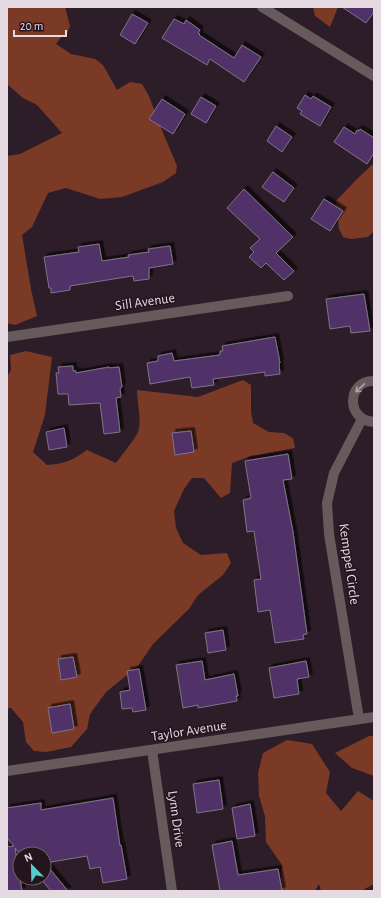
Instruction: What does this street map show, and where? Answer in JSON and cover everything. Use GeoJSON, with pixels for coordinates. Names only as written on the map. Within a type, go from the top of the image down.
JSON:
{"type":"FeatureCollection","features":[{"type":"Feature","properties":{"kind":"street"},"geometry":{"type":"LineString","coordinates":[[262,7],[374,76]]}},
{"type":"Feature","properties":{"kind":"street","name":"Sill Avenue"},"geometry":{"type":"LineString","coordinates":[[7,336],[288,296]]}},
{"type":"Feature","properties":{"kind":"street"},"geometry":{"type":"LineString","coordinates":[[374,381],[364,383],[358,388],[354,394],[353,401],[357,414],[362,419],[374,422]]}},
{"type":"Feature","properties":{"kind":"street","name":"Kemppel Circle"},"geometry":{"type":"LineString","coordinates":[[359,719],[329,534],[328,503],[334,473],[362,419]]}},
{"type":"Feature","properties":{"kind":"street","name":"Taylor Avenue"},"geometry":{"type":"LineString","coordinates":[[7,771],[374,717]]}},
{"type":"Feature","properties":{"kind":"street","name":"Lynn Drive"},"geometry":{"type":"LineString","coordinates":[[152,750],[172,891]]}},
{"type":"Feature","properties":{"kind":"shaded area"},"geometry":{"type":"Polygon","coordinates":[[[7,7],[65,7],[70,26],[66,36],[61,37],[56,44],[71,54],[95,59],[103,65],[117,90],[130,82],[142,84],[149,96],[177,166],[176,173],[163,182],[122,197],[100,199],[66,188],[48,193],[32,227],[22,235],[37,316],[15,325],[7,323],[7,156],[20,154],[62,133],[37,105],[23,98],[7,85],[7,7]]]}},
{"type":"Feature","properties":{"kind":"shaded area"},"geometry":{"type":"Polygon","coordinates":[[[313,7],[338,7],[330,27],[315,16],[313,7]]]}},
{"type":"Feature","properties":{"kind":"shaded area"},"geometry":{"type":"Polygon","coordinates":[[[374,163],[374,231],[368,237],[351,239],[343,237],[339,229],[336,201],[374,163]]]}},
{"type":"Feature","properties":{"kind":"shaded area"},"geometry":{"type":"Polygon","coordinates":[[[26,351],[52,357],[45,415],[33,452],[47,465],[68,461],[87,450],[116,463],[138,432],[139,417],[137,390],[198,397],[243,380],[251,385],[251,412],[253,423],[269,432],[284,433],[293,438],[295,448],[251,456],[232,463],[230,493],[221,498],[204,478],[192,478],[184,489],[174,511],[176,528],[183,543],[201,555],[227,553],[231,563],[223,575],[198,595],[189,609],[153,644],[138,666],[106,692],[90,714],[87,729],[71,747],[46,752],[34,751],[26,742],[23,722],[11,708],[7,708],[7,377],[11,370],[10,355],[26,351]]]}},
{"type":"Feature","properties":{"kind":"shaded area"},"geometry":{"type":"Polygon","coordinates":[[[369,736],[374,736],[374,776],[352,768],[335,753],[369,736]]]}},
{"type":"Feature","properties":{"kind":"shaded area"},"geometry":{"type":"Polygon","coordinates":[[[287,740],[312,744],[330,772],[326,793],[341,811],[358,791],[374,801],[374,884],[361,891],[321,891],[319,884],[315,891],[280,891],[282,865],[266,842],[265,816],[259,796],[258,773],[263,753],[287,740]]]}},
{"type":"Feature","properties":{"kind":"building"},"geometry":{"type":"Polygon","coordinates":[[[342,7],[374,7],[374,12],[366,23],[342,7]]]}},
{"type":"Feature","properties":{"kind":"building"},"geometry":{"type":"Polygon","coordinates":[[[132,14],[148,23],[135,44],[120,35],[132,14]]]}},
{"type":"Feature","properties":{"kind":"building"},"geometry":{"type":"Polygon","coordinates":[[[174,19],[184,24],[186,20],[200,30],[198,33],[200,34],[199,35],[234,58],[242,45],[261,57],[244,82],[210,59],[207,65],[162,38],[174,19]]]}},
{"type":"Feature","properties":{"kind":"building"},"geometry":{"type":"Polygon","coordinates":[[[305,95],[311,99],[313,96],[331,107],[320,126],[300,114],[302,111],[297,108],[305,95]]]}},
{"type":"Feature","properties":{"kind":"building"},"geometry":{"type":"Polygon","coordinates":[[[201,97],[216,106],[206,123],[191,114],[201,97]]]}},
{"type":"Feature","properties":{"kind":"building"},"geometry":{"type":"Polygon","coordinates":[[[162,99],[185,114],[173,134],[149,119],[162,99]]]}},
{"type":"Feature","properties":{"kind":"building"},"geometry":{"type":"Polygon","coordinates":[[[276,126],[292,137],[282,152],[267,141],[276,126]]]}},
{"type":"Feature","properties":{"kind":"building"},"geometry":{"type":"Polygon","coordinates":[[[344,127],[355,134],[357,130],[359,131],[360,129],[374,138],[374,153],[367,164],[334,142],[344,127]]]}},
{"type":"Feature","properties":{"kind":"building"},"geometry":{"type":"Polygon","coordinates":[[[273,172],[294,188],[284,202],[262,187],[273,172]]]}},
{"type":"Feature","properties":{"kind":"building"},"geometry":{"type":"Polygon","coordinates":[[[244,189],[293,237],[276,253],[294,271],[284,280],[266,263],[261,268],[249,257],[254,252],[250,248],[260,239],[227,208],[244,189]]]}},
{"type":"Feature","properties":{"kind":"building"},"geometry":{"type":"Polygon","coordinates":[[[324,199],[343,211],[330,231],[311,219],[324,199]]]}},
{"type":"Feature","properties":{"kind":"building"},"geometry":{"type":"Polygon","coordinates":[[[99,244],[102,261],[129,257],[128,255],[149,252],[148,249],[170,246],[173,264],[149,268],[149,279],[134,281],[132,276],[70,286],[70,290],[51,293],[44,257],[79,252],[78,247],[99,244]]]}},
{"type":"Feature","properties":{"kind":"building"},"geometry":{"type":"Polygon","coordinates":[[[364,294],[370,331],[351,333],[350,326],[330,329],[326,299],[364,294]]]}},
{"type":"Feature","properties":{"kind":"building"},"geometry":{"type":"Polygon","coordinates":[[[275,337],[280,363],[280,374],[265,376],[265,372],[213,379],[214,385],[192,388],[190,377],[150,384],[147,363],[158,361],[158,356],[172,353],[174,361],[220,355],[220,351],[223,351],[222,346],[275,337]]]}},
{"type":"Feature","properties":{"kind":"building"},"geometry":{"type":"Polygon","coordinates":[[[73,366],[73,371],[76,371],[76,373],[109,367],[119,367],[122,387],[120,388],[121,397],[116,398],[120,432],[104,434],[100,403],[69,405],[68,394],[58,394],[56,373],[59,373],[58,367],[73,366]]]}},
{"type":"Feature","properties":{"kind":"building"},"geometry":{"type":"Polygon","coordinates":[[[64,428],[67,447],[49,450],[46,432],[64,428]]]}},
{"type":"Feature","properties":{"kind":"building"},"geometry":{"type":"Polygon","coordinates":[[[191,431],[194,452],[175,455],[172,433],[191,431]]]}},
{"type":"Feature","properties":{"kind":"building"},"geometry":{"type":"Polygon","coordinates":[[[288,454],[292,479],[283,480],[293,532],[307,634],[303,635],[304,639],[275,643],[270,610],[258,612],[254,580],[261,579],[254,531],[247,532],[243,500],[251,498],[245,461],[288,454]]]}},
{"type":"Feature","properties":{"kind":"building"},"geometry":{"type":"Polygon","coordinates":[[[223,630],[226,650],[208,653],[205,633],[223,630]]]}},
{"type":"Feature","properties":{"kind":"building"},"geometry":{"type":"Polygon","coordinates":[[[73,657],[77,677],[61,680],[58,659],[73,657]]]}},
{"type":"Feature","properties":{"kind":"building"},"geometry":{"type":"Polygon","coordinates":[[[202,661],[205,680],[234,674],[238,696],[236,696],[237,701],[198,708],[198,705],[183,708],[176,665],[202,661]]]}},
{"type":"Feature","properties":{"kind":"building"},"geometry":{"type":"Polygon","coordinates":[[[306,661],[309,677],[297,679],[299,694],[274,698],[269,668],[306,661]]]}},
{"type":"Feature","properties":{"kind":"building"},"geometry":{"type":"Polygon","coordinates":[[[139,669],[146,710],[133,712],[132,708],[122,709],[120,692],[130,690],[127,671],[139,669]]]}},
{"type":"Feature","properties":{"kind":"building"},"geometry":{"type":"Polygon","coordinates":[[[70,704],[74,729],[52,733],[48,708],[70,704]]]}},
{"type":"Feature","properties":{"kind":"building"},"geometry":{"type":"Polygon","coordinates":[[[219,780],[223,809],[197,813],[193,784],[219,780]]]}},
{"type":"Feature","properties":{"kind":"building"},"geometry":{"type":"Polygon","coordinates":[[[113,798],[120,846],[121,845],[127,879],[103,883],[100,867],[90,869],[87,856],[52,862],[52,846],[14,846],[7,838],[7,808],[41,803],[41,810],[113,798]]]}},
{"type":"Feature","properties":{"kind":"building"},"geometry":{"type":"Polygon","coordinates":[[[250,804],[255,836],[237,839],[232,808],[250,804]]]}},
{"type":"Feature","properties":{"kind":"building"},"geometry":{"type":"Polygon","coordinates":[[[232,841],[238,875],[278,869],[282,891],[220,891],[212,845],[232,841]]]}},
{"type":"Feature","properties":{"kind":"building"},"geometry":{"type":"Polygon","coordinates":[[[12,846],[12,886],[21,886],[22,891],[7,891],[7,847],[12,846]]]}},
{"type":"Feature","properties":{"kind":"building"},"geometry":{"type":"Polygon","coordinates":[[[52,872],[68,891],[51,891],[47,886],[52,886],[52,872]]]}}]}
